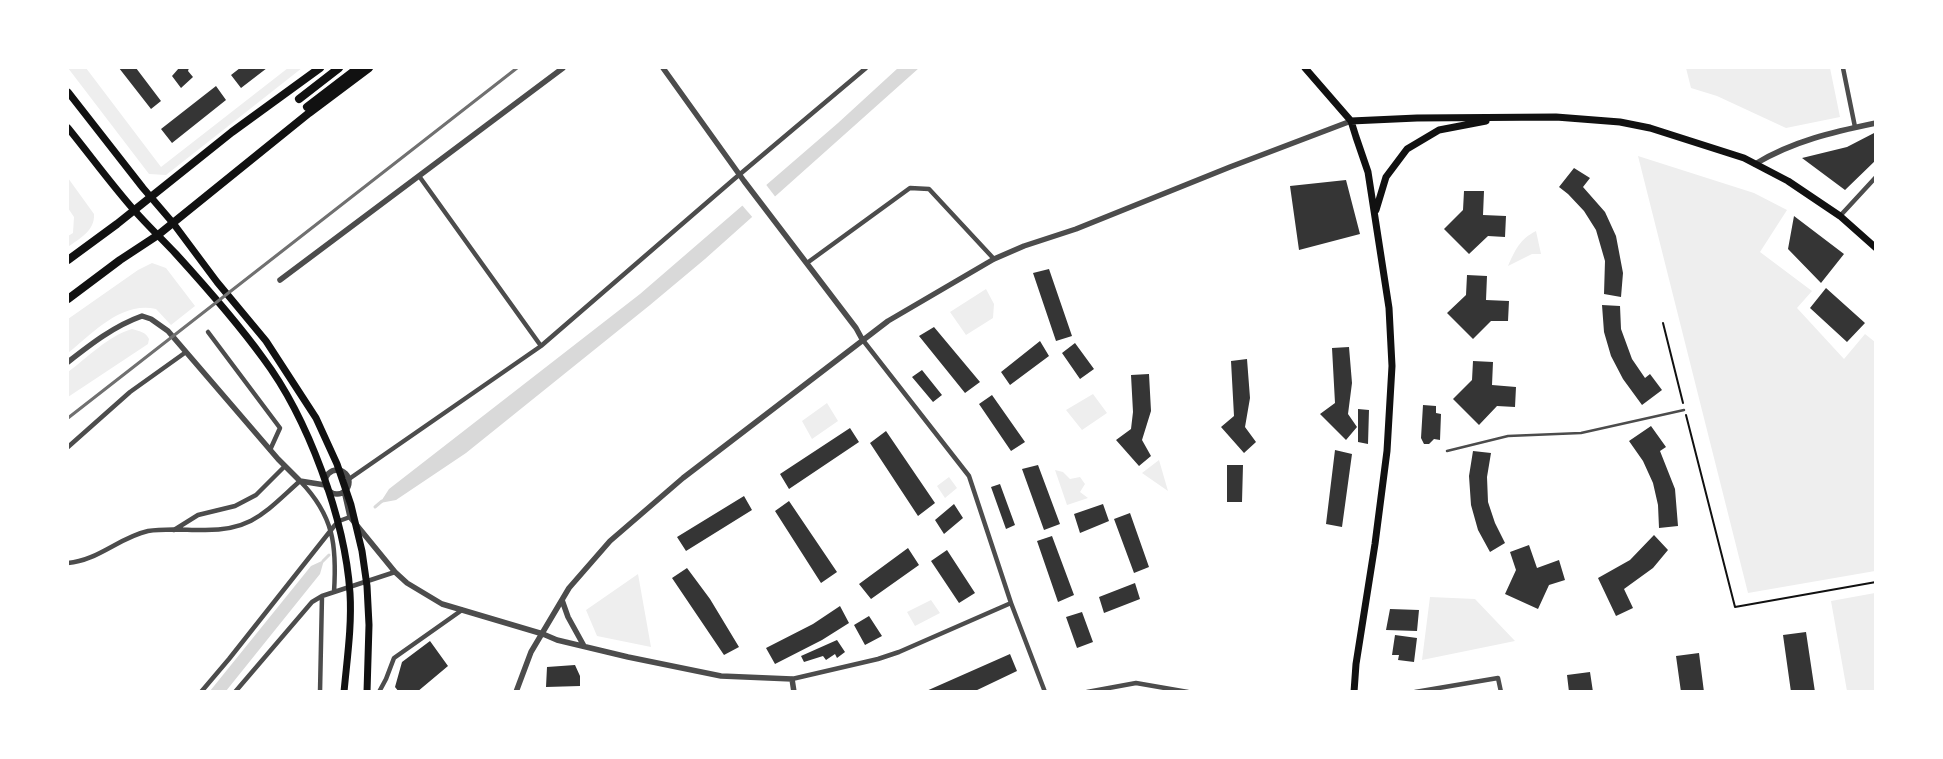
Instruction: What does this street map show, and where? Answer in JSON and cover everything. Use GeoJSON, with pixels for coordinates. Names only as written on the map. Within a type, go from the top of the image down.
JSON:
{"type":"FeatureCollection","features":[{"type":"Feature","properties":{"kind":"main road"},"geometry":{"type":"LineString","coordinates":[[68,260],[232,132],[320,68]]}},
{"type":"Feature","properties":{"kind":"main road"},"geometry":{"type":"LineString","coordinates":[[299,99],[339,68]]}},
{"type":"Feature","properties":{"kind":"main road"},"geometry":{"type":"LineString","coordinates":[[307,107],[358,68]]}},
{"type":"Feature","properties":{"kind":"main road"},"geometry":{"type":"LineString","coordinates":[[68,299],[120,260],[158,235],[302,119],[369,68]]}},
{"type":"Feature","properties":{"kind":"main road"},"geometry":{"type":"LineString","coordinates":[[1305,68],[1350,121],[1368,172],[1376,213],[1389,308],[1392,366],[1387,451],[1375,544],[1356,664],[1354,692]]}},
{"type":"Feature","properties":{"kind":"main road"},"geometry":{"type":"LineString","coordinates":[[68,92],[266,341],[316,418],[337,464],[351,505],[362,551],[367,586],[369,624],[367,692]]}},
{"type":"Feature","properties":{"kind":"main road"},"geometry":{"type":"LineString","coordinates":[[1376,213],[1386,177],[1407,149],[1440,130],[1504,117]]}},
{"type":"Feature","properties":{"kind":"main road"},"geometry":{"type":"LineString","coordinates":[[1350,121],[1364,119],[1556,117],[1620,122],[1650,128],[1744,158],[1788,181],[1840,216],[1876,248]]}},
{"type":"Feature","properties":{"kind":"main road"},"geometry":{"type":"LineString","coordinates":[[68,128],[134,210],[176,255],[265,360],[302,425],[323,474],[344,554],[348,583],[350,626],[344,692]]}},
{"type":"Feature","properties":{"kind":"street"},"geometry":{"type":"LineString","coordinates":[[280,280],[563,68]]}},
{"type":"Feature","properties":{"kind":"street"},"geometry":{"type":"LineString","coordinates":[[663,68],[747,184],[856,328],[862,339],[969,476],[1011,603],[1045,692]]}},
{"type":"Feature","properties":{"kind":"street"},"geometry":{"type":"LineString","coordinates":[[350,479],[541,346],[866,68]]}},
{"type":"Feature","properties":{"kind":"street"},"geometry":{"type":"LineString","coordinates":[[1843,68],[1856,128]]}},
{"type":"Feature","properties":{"kind":"street"},"geometry":{"type":"LineString","coordinates":[[516,692],[531,652],[562,600],[610,541],[675,484],[862,339],[888,321],[994,259],[1024,246],[1076,229],[1350,121]]}},
{"type":"Feature","properties":{"kind":"street"},"geometry":{"type":"LineString","coordinates":[[1755,164],[1779,150],[1799,142],[1876,124]]}},
{"type":"Feature","properties":{"kind":"street"},"geometry":{"type":"LineString","coordinates":[[419,176],[541,346]]}},
{"type":"Feature","properties":{"kind":"street"},"geometry":{"type":"LineString","coordinates":[[1840,216],[1876,178]]}},
{"type":"Feature","properties":{"kind":"street"},"geometry":{"type":"LineString","coordinates":[[807,263],[910,188],[929,188],[994,259]]}},
{"type":"Feature","properties":{"kind":"street"},"geometry":{"type":"LineString","coordinates":[[68,362],[111,330],[126,321],[142,316],[151,319],[168,331],[270,450],[316,497],[328,520],[336,558],[334,592]]}},
{"type":"Feature","properties":{"kind":"street"},"geometry":{"type":"LineString","coordinates":[[208,332],[280,428],[270,450]]}},
{"type":"Feature","properties":{"kind":"street"},"geometry":{"type":"LineString","coordinates":[[68,447],[130,392],[186,352]]}},
{"type":"Feature","properties":{"kind":"street"},"geometry":{"type":"LineString","coordinates":[[173,530],[198,515],[235,506],[256,495],[285,466]]}},
{"type":"Feature","properties":{"kind":"street"},"geometry":{"type":"LineString","coordinates":[[68,564],[102,552],[124,540],[149,531],[212,530],[242,526],[265,513],[300,482],[325,485],[333,494],[344,493],[349,487],[350,479],[341,470],[332,471],[326,477],[325,485]]}},
{"type":"Feature","properties":{"kind":"street"},"geometry":{"type":"LineString","coordinates":[[344,493],[350,517],[395,572],[407,583],[442,604],[543,634],[557,640],[721,676],[792,679],[892,654],[1011,603]]}},
{"type":"Feature","properties":{"kind":"street"},"geometry":{"type":"LineString","coordinates":[[201,692],[330,530],[339,521],[350,517]]}},
{"type":"Feature","properties":{"kind":"street"},"geometry":{"type":"LineString","coordinates":[[235,692],[312,602],[322,596],[395,572]]}},
{"type":"Feature","properties":{"kind":"street"},"geometry":{"type":"LineString","coordinates":[[320,692],[322,596]]}},
{"type":"Feature","properties":{"kind":"street"},"geometry":{"type":"LineString","coordinates":[[562,600],[568,617],[584,646]]}},
{"type":"Feature","properties":{"kind":"street"},"geometry":{"type":"LineString","coordinates":[[379,692],[386,680],[394,658],[462,610]]}},
{"type":"Feature","properties":{"kind":"street"},"geometry":{"type":"LineString","coordinates":[[1415,692],[1498,678],[1501,692]]}},
{"type":"Feature","properties":{"kind":"street"},"geometry":{"type":"LineString","coordinates":[[792,679],[794,692]]}},
{"type":"Feature","properties":{"kind":"street"},"geometry":{"type":"LineString","coordinates":[[1088,692],[1136,683],[1188,692]]}},
{"type":"Feature","properties":{"kind":"lane"},"geometry":{"type":"LineString","coordinates":[[1447,451],[1508,436],[1581,433],[1684,410]]}},
{"type":"Feature","properties":{"kind":"path"},"geometry":{"type":"LineString","coordinates":[[1662,323],[1735,607],[1876,582]]}},
{"type":"Feature","properties":{"kind":"shaded area"},"geometry":{"type":"Polygon","coordinates":[[[68,68],[86,68],[161,167],[288,68],[302,68],[166,175],[149,174],[68,68]]]}},
{"type":"Feature","properties":{"kind":"shaded area"},"geometry":{"type":"Polygon","coordinates":[[[898,68],[919,68],[705,259],[466,453],[396,500],[380,503],[389,489],[640,294],[838,123],[898,68]]]}},
{"type":"Feature","properties":{"kind":"shaded area"},"geometry":{"type":"Polygon","coordinates":[[[1686,68],[1830,68],[1840,117],[1786,128],[1717,96],[1691,88],[1686,68]]]}},
{"type":"Feature","properties":{"kind":"shaded area"},"geometry":{"type":"Polygon","coordinates":[[[1638,156],[1754,193],[1787,210],[1760,252],[1812,291],[1797,308],[1844,359],[1865,334],[1875,342],[1875,571],[1748,593],[1638,156]]]}},
{"type":"Feature","properties":{"kind":"shaded area"},"geometry":{"type":"Polygon","coordinates":[[[68,178],[94,214],[94,220],[89,230],[68,247],[68,236],[73,233],[74,217],[68,208],[68,178]]]}},
{"type":"Feature","properties":{"kind":"shaded area"},"geometry":{"type":"Polygon","coordinates":[[[1536,231],[1541,254],[1532,254],[1508,266],[1519,245],[1536,231]]]}},
{"type":"Feature","properties":{"kind":"shaded area"},"geometry":{"type":"Polygon","coordinates":[[[152,263],[166,268],[195,306],[171,325],[156,309],[143,308],[119,314],[68,353],[68,319],[138,270],[152,263]]]}},
{"type":"Feature","properties":{"kind":"shaded area"},"geometry":{"type":"Polygon","coordinates":[[[986,289],[994,304],[993,318],[966,335],[950,312],[986,289]]]}},
{"type":"Feature","properties":{"kind":"shaded area"},"geometry":{"type":"Polygon","coordinates":[[[132,329],[146,335],[149,339],[148,344],[68,397],[68,372],[106,342],[132,329]]]}},
{"type":"Feature","properties":{"kind":"shaded area"},"geometry":{"type":"Polygon","coordinates":[[[1093,394],[1107,413],[1082,430],[1066,410],[1093,394]]]}},
{"type":"Feature","properties":{"kind":"shaded area"},"geometry":{"type":"Polygon","coordinates":[[[827,403],[838,421],[812,439],[802,421],[827,403]]]}},
{"type":"Feature","properties":{"kind":"shaded area"},"geometry":{"type":"Polygon","coordinates":[[[1159,460],[1168,491],[1142,473],[1159,460]]]}},
{"type":"Feature","properties":{"kind":"shaded area"},"geometry":{"type":"Polygon","coordinates":[[[1055,470],[1063,472],[1070,479],[1080,477],[1085,484],[1080,492],[1088,498],[1067,505],[1055,470]]]}},
{"type":"Feature","properties":{"kind":"shaded area"},"geometry":{"type":"Polygon","coordinates":[[[949,477],[957,488],[945,498],[937,486],[949,477]]]}},
{"type":"Feature","properties":{"kind":"shaded area"},"geometry":{"type":"Polygon","coordinates":[[[324,560],[320,574],[226,691],[210,691],[311,566],[324,560]]]}},
{"type":"Feature","properties":{"kind":"shaded area"},"geometry":{"type":"Polygon","coordinates":[[[638,574],[651,647],[597,636],[586,610],[638,574]]]}},
{"type":"Feature","properties":{"kind":"shaded area"},"geometry":{"type":"Polygon","coordinates":[[[1875,593],[1875,691],[1847,691],[1831,601],[1875,593]]]}},
{"type":"Feature","properties":{"kind":"shaded area"},"geometry":{"type":"Polygon","coordinates":[[[1430,597],[1475,599],[1515,641],[1422,660],[1430,597]]]}},
{"type":"Feature","properties":{"kind":"shaded area"},"geometry":{"type":"Polygon","coordinates":[[[931,600],[940,613],[915,626],[907,612],[931,600]]]}},
{"type":"Feature","properties":{"kind":"pier"},"geometry":{"type":"Polygon","coordinates":[[[764,182],[777,199],[754,219],[741,204],[764,182]]]}},
{"type":"Feature","properties":{"kind":"building"},"geometry":{"type":"Polygon","coordinates":[[[119,68],[136,68],[161,101],[151,109],[119,68]]]}},
{"type":"Feature","properties":{"kind":"building"},"geometry":{"type":"Polygon","coordinates":[[[179,68],[189,68],[188,71],[193,77],[181,88],[172,76],[179,68]]]}},
{"type":"Feature","properties":{"kind":"building"},"geometry":{"type":"Polygon","coordinates":[[[240,68],[267,68],[241,88],[231,75],[240,68]]]}},
{"type":"Feature","properties":{"kind":"building"},"geometry":{"type":"Polygon","coordinates":[[[216,86],[226,100],[172,143],[161,129],[216,86]]]}},
{"type":"Feature","properties":{"kind":"building"},"geometry":{"type":"Polygon","coordinates":[[[1876,132],[1876,160],[1845,190],[1802,158],[1847,147],[1876,132]]]}},
{"type":"Feature","properties":{"kind":"building"},"geometry":{"type":"Polygon","coordinates":[[[1574,168],[1590,178],[1583,187],[1605,212],[1616,236],[1623,273],[1621,297],[1604,294],[1605,261],[1596,230],[1584,211],[1559,187],[1574,168]]]}},
{"type":"Feature","properties":{"kind":"building"},"geometry":{"type":"Polygon","coordinates":[[[1346,180],[1360,234],[1299,250],[1290,186],[1346,180]]]}},
{"type":"Feature","properties":{"kind":"building"},"geometry":{"type":"Polygon","coordinates":[[[1464,191],[1484,191],[1483,215],[1506,216],[1505,237],[1488,236],[1469,254],[1444,229],[1463,210],[1464,191]]]}},
{"type":"Feature","properties":{"kind":"building"},"geometry":{"type":"Polygon","coordinates":[[[1794,216],[1844,254],[1821,283],[1788,249],[1794,216]]]}},
{"type":"Feature","properties":{"kind":"building"},"geometry":{"type":"Polygon","coordinates":[[[1049,269],[1072,336],[1056,341],[1033,273],[1049,269]]]}},
{"type":"Feature","properties":{"kind":"building"},"geometry":{"type":"Polygon","coordinates":[[[1467,275],[1487,276],[1486,300],[1509,301],[1508,321],[1491,321],[1473,339],[1447,313],[1466,295],[1467,275]]]}},
{"type":"Feature","properties":{"kind":"building"},"geometry":{"type":"Polygon","coordinates":[[[1826,288],[1865,323],[1847,342],[1810,308],[1826,288]]]}},
{"type":"Feature","properties":{"kind":"building"},"geometry":{"type":"Polygon","coordinates":[[[1602,305],[1620,306],[1621,329],[1632,359],[1645,378],[1650,374],[1662,390],[1642,405],[1623,379],[1611,356],[1604,332],[1602,305]]]}},
{"type":"Feature","properties":{"kind":"building"},"geometry":{"type":"Polygon","coordinates":[[[934,327],[980,382],[965,393],[919,336],[934,327]]]}},
{"type":"Feature","properties":{"kind":"building"},"geometry":{"type":"Polygon","coordinates":[[[1040,341],[1049,356],[1010,385],[1001,372],[1040,341]]]}},
{"type":"Feature","properties":{"kind":"building"},"geometry":{"type":"Polygon","coordinates":[[[1075,343],[1094,369],[1080,379],[1062,353],[1075,343]]]}},
{"type":"Feature","properties":{"kind":"building"},"geometry":{"type":"Polygon","coordinates":[[[1349,347],[1352,383],[1348,414],[1357,427],[1346,440],[1320,414],[1335,403],[1332,348],[1349,347]]]}},
{"type":"Feature","properties":{"kind":"building"},"geometry":{"type":"Polygon","coordinates":[[[1247,359],[1250,398],[1245,427],[1256,442],[1244,453],[1221,427],[1234,416],[1231,361],[1247,359]]]}},
{"type":"Feature","properties":{"kind":"building"},"geometry":{"type":"Polygon","coordinates":[[[1473,361],[1493,362],[1492,385],[1516,387],[1515,407],[1497,406],[1479,425],[1453,399],[1472,380],[1473,361]]]}},
{"type":"Feature","properties":{"kind":"building"},"geometry":{"type":"Polygon","coordinates":[[[922,370],[942,395],[933,402],[912,377],[922,370]]]}},
{"type":"Feature","properties":{"kind":"building"},"geometry":{"type":"Polygon","coordinates":[[[1149,374],[1151,411],[1142,440],[1151,456],[1139,466],[1116,440],[1131,429],[1133,412],[1131,375],[1149,374]]]}},
{"type":"Feature","properties":{"kind":"building"},"geometry":{"type":"Polygon","coordinates":[[[992,395],[1025,442],[1011,451],[979,404],[992,395]]]}},
{"type":"Feature","properties":{"kind":"building"},"geometry":{"type":"Polygon","coordinates":[[[1423,405],[1436,406],[1436,413],[1441,414],[1440,440],[1434,439],[1429,444],[1424,444],[1421,438],[1423,405]]]}},
{"type":"Feature","properties":{"kind":"building"},"geometry":{"type":"Polygon","coordinates":[[[1358,409],[1369,410],[1368,444],[1358,442],[1358,409]]]}},
{"type":"Feature","properties":{"kind":"building"},"geometry":{"type":"Polygon","coordinates":[[[1651,426],[1666,447],[1660,451],[1675,489],[1678,526],[1659,528],[1658,505],[1653,483],[1643,461],[1629,441],[1651,426]]]}},
{"type":"Feature","properties":{"kind":"building"},"geometry":{"type":"Polygon","coordinates":[[[850,428],[859,442],[789,489],[780,474],[850,428]]]}},
{"type":"Feature","properties":{"kind":"building"},"geometry":{"type":"Polygon","coordinates":[[[886,431],[935,503],[918,516],[870,443],[886,431]]]}},
{"type":"Feature","properties":{"kind":"building"},"geometry":{"type":"Polygon","coordinates":[[[1335,450],[1352,454],[1342,527],[1326,524],[1335,450]]]}},
{"type":"Feature","properties":{"kind":"building"},"geometry":{"type":"Polygon","coordinates":[[[1473,451],[1491,453],[1487,477],[1488,502],[1495,523],[1505,543],[1490,552],[1478,530],[1471,505],[1469,476],[1473,451]]]}},
{"type":"Feature","properties":{"kind":"building"},"geometry":{"type":"Polygon","coordinates":[[[1038,465],[1060,524],[1044,530],[1022,469],[1038,465]]]}},
{"type":"Feature","properties":{"kind":"building"},"geometry":{"type":"Polygon","coordinates":[[[1227,465],[1243,465],[1242,502],[1227,502],[1227,465]]]}},
{"type":"Feature","properties":{"kind":"building"},"geometry":{"type":"Polygon","coordinates":[[[1000,484],[1015,525],[1006,529],[991,487],[1000,484]]]}},
{"type":"Feature","properties":{"kind":"building"},"geometry":{"type":"Polygon","coordinates":[[[744,496],[752,510],[686,551],[677,537],[744,496]]]}},
{"type":"Feature","properties":{"kind":"building"},"geometry":{"type":"Polygon","coordinates":[[[789,501],[837,572],[821,583],[775,511],[789,501]]]}},
{"type":"Feature","properties":{"kind":"building"},"geometry":{"type":"Polygon","coordinates":[[[954,504],[963,518],[944,534],[935,520],[954,504]]]}},
{"type":"Feature","properties":{"kind":"building"},"geometry":{"type":"Polygon","coordinates":[[[1103,504],[1109,521],[1080,533],[1074,514],[1103,504]]]}},
{"type":"Feature","properties":{"kind":"building"},"geometry":{"type":"Polygon","coordinates":[[[1130,513],[1149,567],[1134,573],[1114,519],[1130,513]]]}},
{"type":"Feature","properties":{"kind":"building"},"geometry":{"type":"Polygon","coordinates":[[[1654,535],[1668,550],[1653,568],[1624,589],[1633,608],[1616,616],[1598,578],[1630,560],[1654,535]]]}},
{"type":"Feature","properties":{"kind":"building"},"geometry":{"type":"Polygon","coordinates":[[[1052,536],[1074,595],[1058,602],[1037,541],[1052,536]]]}},
{"type":"Feature","properties":{"kind":"building"},"geometry":{"type":"Polygon","coordinates":[[[1529,545],[1537,568],[1559,560],[1565,580],[1549,585],[1538,609],[1505,594],[1516,570],[1510,552],[1529,545]]]}},
{"type":"Feature","properties":{"kind":"building"},"geometry":{"type":"Polygon","coordinates":[[[908,548],[919,565],[871,599],[859,584],[908,548]]]}},
{"type":"Feature","properties":{"kind":"building"},"geometry":{"type":"Polygon","coordinates":[[[947,550],[975,593],[959,603],[931,561],[947,550]]]}},
{"type":"Feature","properties":{"kind":"building"},"geometry":{"type":"Polygon","coordinates":[[[687,568],[710,599],[739,647],[724,655],[672,578],[687,568]]]}},
{"type":"Feature","properties":{"kind":"building"},"geometry":{"type":"Polygon","coordinates":[[[1135,583],[1140,599],[1104,613],[1099,597],[1135,583]]]}},
{"type":"Feature","properties":{"kind":"building"},"geometry":{"type":"Polygon","coordinates":[[[840,606],[849,623],[822,640],[775,664],[766,648],[813,624],[840,606]]]}},
{"type":"Feature","properties":{"kind":"building"},"geometry":{"type":"Polygon","coordinates":[[[1390,609],[1419,610],[1417,631],[1386,630],[1390,609]]]}},
{"type":"Feature","properties":{"kind":"building"},"geometry":{"type":"Polygon","coordinates":[[[1082,612],[1093,642],[1077,648],[1066,617],[1082,612]]]}},
{"type":"Feature","properties":{"kind":"building"},"geometry":{"type":"Polygon","coordinates":[[[869,616],[882,636],[865,645],[854,625],[869,616]]]}},
{"type":"Feature","properties":{"kind":"building"},"geometry":{"type":"Polygon","coordinates":[[[1806,632],[1815,692],[1791,692],[1783,635],[1806,632]]]}},
{"type":"Feature","properties":{"kind":"building"},"geometry":{"type":"Polygon","coordinates":[[[1395,635],[1417,638],[1414,662],[1398,660],[1399,655],[1392,655],[1395,635]]]}},
{"type":"Feature","properties":{"kind":"building"},"geometry":{"type":"Polygon","coordinates":[[[837,640],[845,652],[837,658],[835,654],[826,660],[823,656],[804,662],[801,656],[837,640]]]}},
{"type":"Feature","properties":{"kind":"building"},"geometry":{"type":"Polygon","coordinates":[[[430,641],[448,666],[417,692],[399,692],[395,687],[402,662],[430,641]]]}},
{"type":"Feature","properties":{"kind":"building"},"geometry":{"type":"Polygon","coordinates":[[[1699,653],[1704,692],[1681,692],[1676,656],[1699,653]]]}},
{"type":"Feature","properties":{"kind":"building"},"geometry":{"type":"Polygon","coordinates":[[[1010,654],[1017,671],[973,692],[924,692],[1010,654]]]}},
{"type":"Feature","properties":{"kind":"building"},"geometry":{"type":"Polygon","coordinates":[[[575,665],[580,676],[580,686],[546,687],[547,667],[575,665]]]}},
{"type":"Feature","properties":{"kind":"building"},"geometry":{"type":"Polygon","coordinates":[[[1590,672],[1593,692],[1569,692],[1567,675],[1590,672]]]}},
{"type":"Feature","properties":{"kind":"waterway"},"geometry":{"type":"LineString","coordinates":[[375,507],[382,501]]}},
{"type":"Feature","properties":{"kind":"waterway"},"geometry":{"type":"LineString","coordinates":[[323,561],[329,555]]}},
{"type":"Feature","properties":{"kind":"railway"},"geometry":{"type":"LineString","coordinates":[[68,418],[517,68]]}}]}
